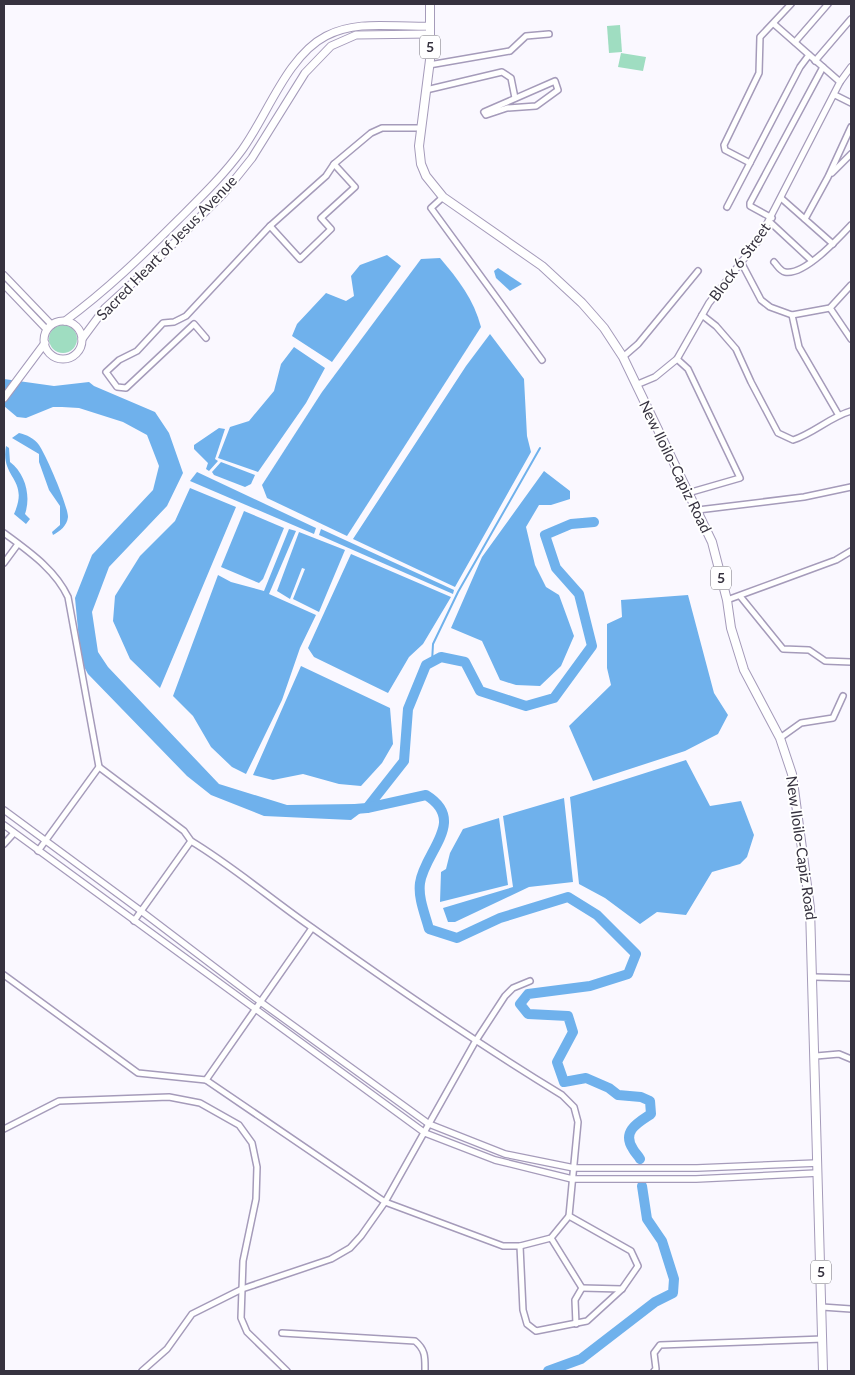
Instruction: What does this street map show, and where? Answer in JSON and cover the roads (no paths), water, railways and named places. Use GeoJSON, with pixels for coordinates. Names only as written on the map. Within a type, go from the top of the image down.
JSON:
{"type":"FeatureCollection","features":[{"type":"Feature","properties":{"kind":"highway","name":"5"},"geometry":{"type":"LineString","coordinates":[[426,90],[429,65],[430,4]]}},
{"type":"Feature","properties":{"kind":"highway","name":"New Iloilo-Capiz Road"},"geometry":{"type":"LineString","coordinates":[[426,90],[420,128],[421,164],[426,176],[443,197],[542,266],[582,303],[604,328],[623,357],[712,542],[727,600],[731,628],[744,670],[780,738],[792,774],[802,837],[810,908],[814,977],[823,1371]]}},
{"type":"Feature","properties":{"kind":"main road","name":"Sacred Heart of Jesus Avenue"},"geometry":{"type":"LineString","coordinates":[[66,321],[97,297],[138,260],[214,183],[242,150],[294,65],[312,45],[330,34],[348,28],[364,26],[394,30],[430,30]]}},
{"type":"Feature","properties":{"kind":"main road"},"geometry":{"type":"LineString","coordinates":[[364,26],[365,34]]}},
{"type":"Feature","properties":{"kind":"main road","name":"Sacred Heart of Jesus Avenue"},"geometry":{"type":"LineString","coordinates":[[82,339],[105,308],[149,268],[224,192],[252,158],[314,62],[337,42],[365,34],[394,30]]}},
{"type":"Feature","properties":{"kind":"main road"},"geometry":{"type":"LineString","coordinates":[[303,55],[314,62]]}},
{"type":"Feature","properties":{"kind":"main road"},"geometry":{"type":"LineString","coordinates":[[265,113],[276,120]]}},
{"type":"Feature","properties":{"kind":"main road"},"geometry":{"type":"LineString","coordinates":[[4,398],[44,343],[49,327],[66,321],[77,327],[82,339],[79,351],[65,358],[51,354],[44,343]]}},
{"type":"Feature","properties":{"kind":"street"},"geometry":{"type":"LineString","coordinates":[[750,163],[725,150],[724,145],[759,73],[760,37],[764,30],[774,24],[791,4]]}},
{"type":"Feature","properties":{"kind":"street"},"geometry":{"type":"LineString","coordinates":[[795,42],[828,4]]}},
{"type":"Feature","properties":{"kind":"street"},"geometry":{"type":"LineString","coordinates":[[815,61],[851,19]]}},
{"type":"Feature","properties":{"kind":"street"},"geometry":{"type":"LineString","coordinates":[[774,24],[840,82]]}},
{"type":"Feature","properties":{"kind":"street"},"geometry":{"type":"LineString","coordinates":[[429,65],[510,51],[526,36],[548,34]]}},
{"type":"Feature","properties":{"kind":"street"},"geometry":{"type":"LineString","coordinates":[[727,207],[800,66],[809,55]]}},
{"type":"Feature","properties":{"kind":"street"},"geometry":{"type":"LineString","coordinates":[[812,261],[771,220],[750,206],[750,203],[823,67]]}},
{"type":"Feature","properties":{"kind":"street","name":"Block 6 Street"},"geometry":{"type":"LineString","coordinates":[[636,385],[655,377],[677,359],[702,315],[771,220],[840,82],[851,67]]}},
{"type":"Feature","properties":{"kind":"street"},"geometry":{"type":"LineString","coordinates":[[426,90],[502,72],[511,78],[515,98]]}},
{"type":"Feature","properties":{"kind":"street"},"geometry":{"type":"LineString","coordinates":[[554,81],[558,90],[536,106],[507,108],[486,115],[484,112],[515,98],[554,81]]}},
{"type":"Feature","properties":{"kind":"street"},"geometry":{"type":"LineString","coordinates":[[835,95],[851,103]]}},
{"type":"Feature","properties":{"kind":"street"},"geometry":{"type":"LineString","coordinates":[[805,220],[828,177],[851,127]]}},
{"type":"Feature","properties":{"kind":"street"},"geometry":{"type":"LineString","coordinates":[[194,324],[126,388],[117,387],[106,372],[119,360],[137,351],[163,323],[174,322],[186,316],[270,226],[326,176],[334,164],[371,133],[382,128],[420,128]]}},
{"type":"Feature","properties":{"kind":"street"},"geometry":{"type":"LineString","coordinates":[[828,177],[851,154]]}},
{"type":"Feature","properties":{"kind":"street"},"geometry":{"type":"LineString","coordinates":[[270,226],[300,259],[330,229],[321,218],[355,187],[334,164]]}},
{"type":"Feature","properties":{"kind":"street"},"geometry":{"type":"LineString","coordinates":[[443,197],[431,208],[542,360]]}},
{"type":"Feature","properties":{"kind":"street"},"geometry":{"type":"LineString","coordinates":[[781,198],[832,244]]}},
{"type":"Feature","properties":{"kind":"street"},"geometry":{"type":"LineString","coordinates":[[774,262],[782,270],[793,272],[812,261],[851,225]]}},
{"type":"Feature","properties":{"kind":"street"},"geometry":{"type":"LineString","coordinates":[[741,262],[762,300],[770,307],[792,316],[830,308],[851,285]]}},
{"type":"Feature","properties":{"kind":"street"},"geometry":{"type":"LineString","coordinates":[[623,357],[638,344],[698,271]]}},
{"type":"Feature","properties":{"kind":"street"},"geometry":{"type":"LineString","coordinates":[[4,274],[49,327]]}},
{"type":"Feature","properties":{"kind":"street"},"geometry":{"type":"LineString","coordinates":[[4,284],[49,327]]}},
{"type":"Feature","properties":{"kind":"street"},"geometry":{"type":"LineString","coordinates":[[830,308],[851,339]]}},
{"type":"Feature","properties":{"kind":"street"},"geometry":{"type":"LineString","coordinates":[[702,315],[716,326],[736,348],[751,382],[778,433],[793,440],[814,432],[838,414],[851,410]]}},
{"type":"Feature","properties":{"kind":"street"},"geometry":{"type":"LineString","coordinates":[[186,316],[206,338]]}},
{"type":"Feature","properties":{"kind":"street"},"geometry":{"type":"LineString","coordinates":[[792,316],[799,347],[838,414]]}},
{"type":"Feature","properties":{"kind":"street"},"geometry":{"type":"LineString","coordinates":[[677,359],[688,369],[740,478],[688,493]]}},
{"type":"Feature","properties":{"kind":"street"},"geometry":{"type":"LineString","coordinates":[[698,510],[804,497],[851,487]]}},
{"type":"Feature","properties":{"kind":"street"},"geometry":{"type":"LineString","coordinates":[[4,533],[52,573],[63,586],[68,597],[98,767],[184,831],[191,841],[271,896],[312,928],[475,1042],[562,1095],[574,1107],[578,1122],[569,1216],[551,1238],[520,1246],[503,1246],[385,1202],[206,1080],[138,1073],[4,976]]}},
{"type":"Feature","properties":{"kind":"street"},"geometry":{"type":"LineString","coordinates":[[4,563],[18,544]]}},
{"type":"Feature","properties":{"kind":"street"},"geometry":{"type":"LineString","coordinates":[[727,600],[836,560],[851,551]]}},
{"type":"Feature","properties":{"kind":"street"},"geometry":{"type":"LineString","coordinates":[[740,596],[783,649],[808,650],[826,661],[851,662]]}},
{"type":"Feature","properties":{"kind":"street"},"geometry":{"type":"LineString","coordinates":[[780,738],[801,723],[833,718],[842,696]]}},
{"type":"Feature","properties":{"kind":"street"},"geometry":{"type":"LineString","coordinates":[[38,850],[98,767]]}},
{"type":"Feature","properties":{"kind":"street"},"geometry":{"type":"LineString","coordinates":[[4,810],[141,910],[262,1003],[429,1124],[505,1154],[574,1168],[697,1168],[818,1163]]}},
{"type":"Feature","properties":{"kind":"street"},"geometry":{"type":"LineString","coordinates":[[4,826],[425,1133],[495,1160],[572,1179],[696,1179],[818,1173]]}},
{"type":"Feature","properties":{"kind":"street"},"geometry":{"type":"LineString","coordinates":[[4,844],[14,833]]}},
{"type":"Feature","properties":{"kind":"street"},"geometry":{"type":"LineString","coordinates":[[134,921],[191,841]]}},
{"type":"Feature","properties":{"kind":"street"},"geometry":{"type":"LineString","coordinates":[[206,1080],[262,1003],[312,928]]}},
{"type":"Feature","properties":{"kind":"street"},"geometry":{"type":"LineString","coordinates":[[814,977],[851,978]]}},
{"type":"Feature","properties":{"kind":"street"},"geometry":{"type":"LineString","coordinates":[[142,1371],[167,1349],[192,1314],[242,1289],[338,1255],[350,1248],[385,1202],[475,1042],[512,988],[530,981]]}},
{"type":"Feature","properties":{"kind":"street"},"geometry":{"type":"LineString","coordinates":[[816,1056],[839,1054],[851,1059]]}},
{"type":"Feature","properties":{"kind":"street"},"geometry":{"type":"LineString","coordinates":[[4,1129],[59,1100],[169,1097],[200,1103],[239,1125],[252,1143],[257,1166],[256,1199],[243,1261],[241,1318],[247,1332],[287,1371]]}},
{"type":"Feature","properties":{"kind":"street"},"geometry":{"type":"LineString","coordinates":[[520,1246],[523,1310],[527,1324],[536,1331],[587,1321],[622,1289],[638,1266],[631,1251],[569,1216]]}},
{"type":"Feature","properties":{"kind":"street"},"geometry":{"type":"LineString","coordinates":[[551,1238],[582,1288]]}},
{"type":"Feature","properties":{"kind":"street"},"geometry":{"type":"LineString","coordinates":[[582,1288],[622,1289]]}},
{"type":"Feature","properties":{"kind":"street"},"geometry":{"type":"LineString","coordinates":[[576,1324],[576,1300],[582,1288]]}},
{"type":"Feature","properties":{"kind":"street"},"geometry":{"type":"LineString","coordinates":[[822,1307],[851,1309]]}},
{"type":"Feature","properties":{"kind":"street"},"geometry":{"type":"LineString","coordinates":[[282,1333],[415,1341],[423,1347],[426,1355],[425,1371]]}},
{"type":"Feature","properties":{"kind":"street"},"geometry":{"type":"LineString","coordinates":[[654,1371],[656,1368],[654,1353],[660,1346],[823,1339]]}},
{"type":"Feature","properties":{"kind":"water"},"geometry":{"type":"Polygon","coordinates":[[[387,255],[401,266],[332,362],[292,336],[297,324],[326,293],[346,301],[354,296],[351,276],[360,265],[387,255]]]}},
{"type":"Feature","properties":{"kind":"water"},"geometry":{"type":"Polygon","coordinates":[[[440,258],[465,290],[481,327],[347,536],[267,498],[262,485],[322,392],[421,259],[440,258]]]}},
{"type":"Feature","properties":{"kind":"water"},"geometry":{"type":"Polygon","coordinates":[[[498,268],[522,284],[510,291],[496,278],[494,271],[498,268]]]}},
{"type":"Feature","properties":{"kind":"water"},"geometry":{"type":"Polygon","coordinates":[[[490,334],[524,379],[527,436],[531,452],[455,587],[353,539],[466,366],[490,334]]]}},
{"type":"Feature","properties":{"kind":"water"},"geometry":{"type":"Polygon","coordinates":[[[294,347],[325,368],[306,403],[258,472],[218,458],[230,427],[249,421],[274,391],[281,364],[294,347]]]}},
{"type":"Feature","properties":{"kind":"water"},"geometry":{"type":"Polygon","coordinates":[[[4,379],[54,386],[89,382],[94,386],[155,412],[169,433],[183,473],[167,506],[109,567],[92,612],[98,652],[108,667],[219,784],[287,805],[355,804],[367,808],[351,820],[264,816],[211,795],[187,776],[88,674],[81,661],[75,598],[92,555],[153,490],[159,466],[147,435],[123,422],[79,408],[62,407],[53,407],[26,418],[17,417],[4,406],[4,379]]]}},
{"type":"Feature","properties":{"kind":"water"},"geometry":{"type":"Polygon","coordinates":[[[219,428],[225,429],[215,459],[218,461],[209,471],[206,469],[208,463],[194,449],[194,445],[219,428]]]}},
{"type":"Feature","properties":{"kind":"water"},"geometry":{"type":"Polygon","coordinates":[[[19,433],[35,440],[39,445],[51,469],[67,511],[66,523],[63,528],[53,535],[52,532],[60,525],[60,506],[49,490],[39,462],[39,454],[12,438],[19,433]]]}},
{"type":"Feature","properties":{"kind":"water"},"geometry":{"type":"Polygon","coordinates":[[[6,446],[9,448],[10,462],[20,473],[26,486],[27,507],[25,514],[30,519],[26,524],[14,514],[19,493],[7,465],[5,457],[6,446]]]}},
{"type":"Feature","properties":{"kind":"water"},"geometry":{"type":"Polygon","coordinates":[[[221,462],[255,475],[251,484],[245,487],[214,475],[212,472],[221,462]]]}},
{"type":"Feature","properties":{"kind":"water"},"geometry":{"type":"Polygon","coordinates":[[[544,471],[570,491],[570,499],[551,505],[539,505],[526,527],[535,565],[546,587],[559,595],[574,636],[561,666],[540,686],[516,685],[500,680],[482,641],[451,628],[482,557],[544,471]]]}},
{"type":"Feature","properties":{"kind":"water"},"geometry":{"type":"Polygon","coordinates":[[[197,472],[316,528],[314,534],[190,481],[197,472]]]}},
{"type":"Feature","properties":{"kind":"water"},"geometry":{"type":"Polygon","coordinates":[[[190,488],[236,507],[160,688],[130,659],[113,621],[115,596],[140,556],[175,521],[190,488]]]}},
{"type":"Feature","properties":{"kind":"water"},"geometry":{"type":"Polygon","coordinates":[[[244,511],[284,528],[263,579],[259,583],[221,567],[244,511]]]}},
{"type":"Feature","properties":{"kind":"water"},"geometry":{"type":"Polygon","coordinates":[[[289,529],[296,531],[269,594],[316,615],[300,648],[282,700],[246,774],[232,767],[211,747],[193,716],[173,696],[218,575],[231,582],[264,591],[289,529]]]}},
{"type":"Feature","properties":{"kind":"water"},"geometry":{"type":"Polygon","coordinates":[[[321,529],[454,590],[453,594],[319,535],[321,529]]]}},
{"type":"Feature","properties":{"kind":"water"},"geometry":{"type":"Polygon","coordinates":[[[299,532],[345,550],[319,612],[293,599],[305,569],[302,568],[290,599],[277,591],[299,532]]]}},
{"type":"Feature","properties":{"kind":"water"},"geometry":{"type":"Polygon","coordinates":[[[351,554],[451,597],[423,644],[409,657],[388,693],[314,657],[308,648],[351,554]]]}},
{"type":"Feature","properties":{"kind":"water"},"geometry":{"type":"Polygon","coordinates":[[[688,595],[714,693],[728,715],[718,734],[685,751],[593,781],[569,726],[611,685],[607,668],[607,624],[622,617],[621,600],[688,595]]]}},
{"type":"Feature","properties":{"kind":"water"},"geometry":{"type":"Polygon","coordinates":[[[301,666],[390,708],[393,744],[382,763],[361,786],[339,784],[303,774],[273,780],[253,775],[301,666]]]}},
{"type":"Feature","properties":{"kind":"water"},"geometry":{"type":"Polygon","coordinates":[[[686,760],[710,806],[741,801],[754,835],[747,857],[740,864],[712,872],[686,915],[657,912],[640,924],[605,898],[579,884],[570,797],[686,760]]]}},
{"type":"Feature","properties":{"kind":"water"},"geometry":{"type":"Polygon","coordinates":[[[564,798],[573,882],[529,887],[455,922],[448,922],[443,908],[513,887],[503,816],[564,798]]]}},
{"type":"Feature","properties":{"kind":"water"},"geometry":{"type":"Polygon","coordinates":[[[499,818],[508,885],[440,902],[441,872],[446,869],[450,853],[463,829],[499,818]]]}},
{"type":"Feature","properties":{"kind":"waterway"},"geometry":{"type":"LineString","coordinates":[[432,662],[433,644],[458,592],[540,448]]}},
{"type":"Feature","properties":{"kind":"waterway"},"geometry":{"type":"LineString","coordinates":[[367,808],[404,761],[408,709],[426,665],[441,657],[465,662],[480,691],[526,706],[554,698],[592,646],[579,594],[556,568],[545,535],[571,524],[594,522]]}},
{"type":"Feature","properties":{"kind":"waterway"},"geometry":{"type":"LineString","coordinates":[[355,809],[426,795],[438,805],[443,815],[444,826],[423,871],[420,883],[421,900],[429,929],[457,938],[500,918],[568,897],[597,915],[636,954],[628,974],[590,986],[528,994],[520,1004],[528,1014],[568,1016],[573,1032],[557,1062],[564,1082],[586,1078],[609,1088],[618,1095],[641,1097],[650,1101],[651,1114],[633,1128],[629,1137],[630,1143],[640,1159]]}},
{"type":"Feature","properties":{"kind":"waterway"},"geometry":{"type":"LineString","coordinates":[[548,1371],[581,1359],[655,1302],[673,1293],[674,1279],[662,1241],[647,1219],[642,1186]]}}]}
